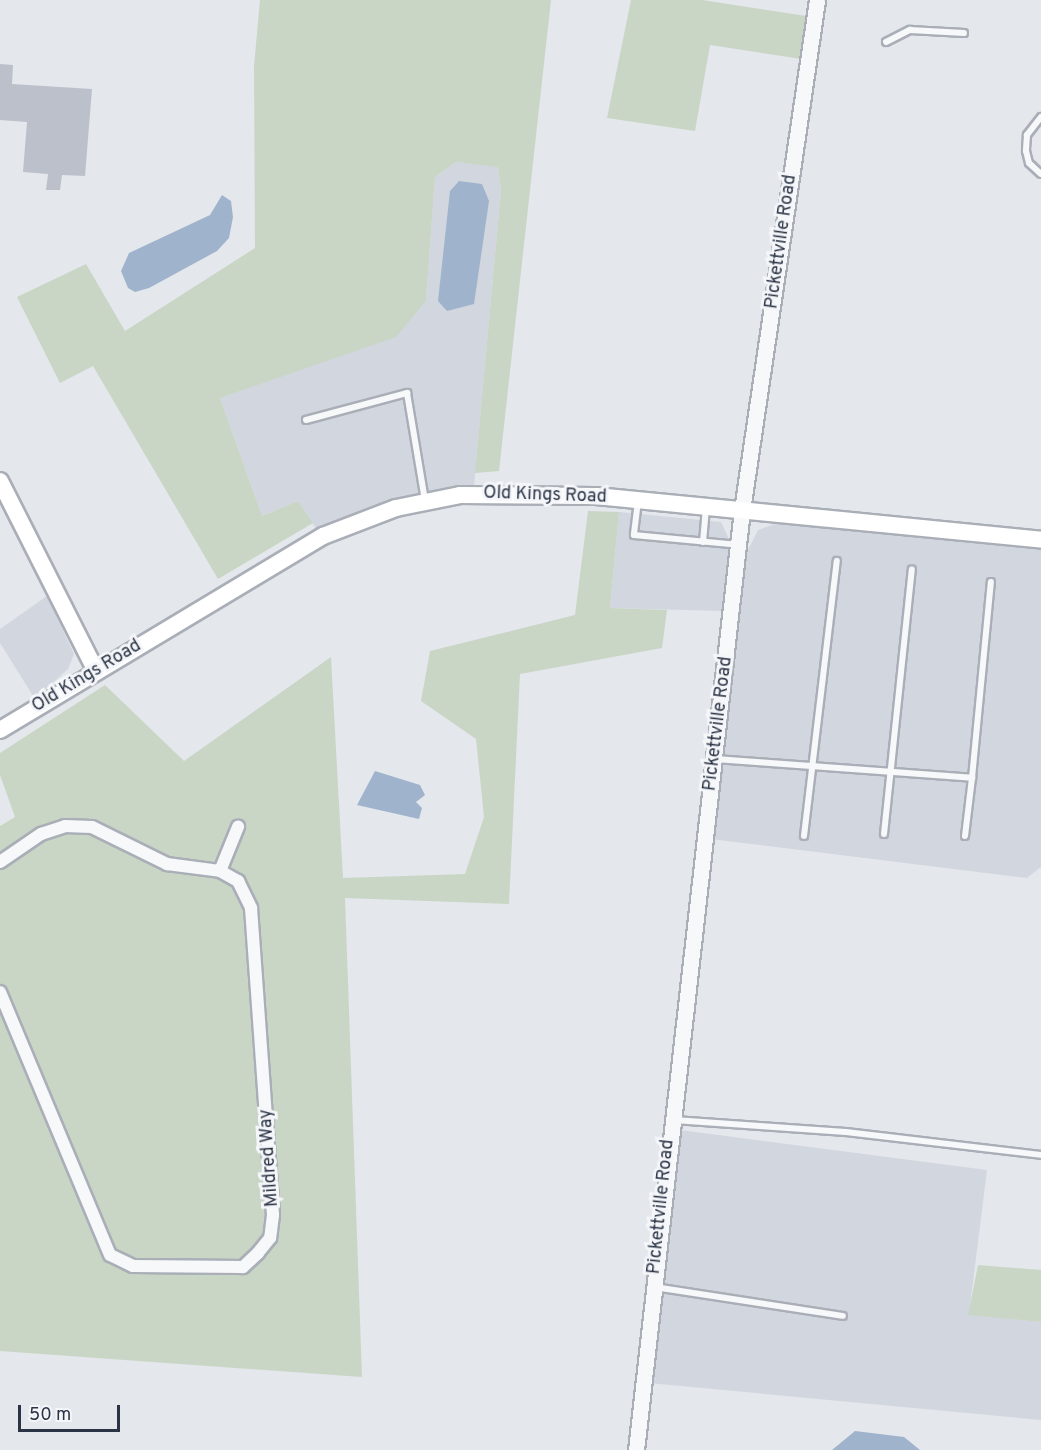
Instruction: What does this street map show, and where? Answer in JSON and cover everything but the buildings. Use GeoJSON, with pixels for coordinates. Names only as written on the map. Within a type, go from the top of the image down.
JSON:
{"type":"FeatureCollection","features":[{"type":"Feature","properties":{"kind":"main road"},"geometry":{"type":"LineString","coordinates":[[0,481],[96,671]]}},
{"type":"Feature","properties":{"kind":"main road","name":"Old Kings Road"},"geometry":{"type":"LineString","coordinates":[[0,730],[323,536],[425,502],[494,492],[638,500],[1041,540]]}},
{"type":"Feature","properties":{"kind":"street","name":"Pickettville Road"},"geometry":{"type":"LineString","coordinates":[[636,1450],[672,1120],[740,545],[742,510],[817,0]]}},
{"type":"Feature","properties":{"kind":"street"},"geometry":{"type":"LineString","coordinates":[[0,862],[65,826],[92,827],[166,864],[219,871],[238,827]]}},
{"type":"Feature","properties":{"kind":"street","name":"Mildred Way"},"geometry":{"type":"LineString","coordinates":[[0,992],[110,1255],[133,1266],[243,1267],[270,1238],[273,1215],[251,908],[238,881],[219,871]]}},
{"type":"Feature","properties":{"kind":"lane"},"geometry":{"type":"LineString","coordinates":[[886,42],[910,30],[964,33]]}},
{"type":"Feature","properties":{"kind":"lane"},"geometry":{"type":"LineString","coordinates":[[1041,117],[1027,135],[1026,151],[1041,174]]}},
{"type":"Feature","properties":{"kind":"lane"},"geometry":{"type":"LineString","coordinates":[[306,420],[407,393],[425,502]]}},
{"type":"Feature","properties":{"kind":"lane"},"geometry":{"type":"LineString","coordinates":[[638,500],[634,535],[740,545]]}},
{"type":"Feature","properties":{"kind":"lane"},"geometry":{"type":"LineString","coordinates":[[703,542],[706,507]]}},
{"type":"Feature","properties":{"kind":"lane"},"geometry":{"type":"LineString","coordinates":[[804,836],[837,561]]}},
{"type":"Feature","properties":{"kind":"lane"},"geometry":{"type":"LineString","coordinates":[[884,834],[912,569]]}},
{"type":"Feature","properties":{"kind":"lane"},"geometry":{"type":"LineString","coordinates":[[965,836],[991,582]]}},
{"type":"Feature","properties":{"kind":"lane"},"geometry":{"type":"LineString","coordinates":[[715,759],[972,778]]}},
{"type":"Feature","properties":{"kind":"lane"},"geometry":{"type":"LineString","coordinates":[[672,1120],[846,1132],[1041,1155]]}},
{"type":"Feature","properties":{"kind":"lane"},"geometry":{"type":"LineString","coordinates":[[654,1287],[843,1316]]}},
{"type":"Feature","properties":{"kind":"shaded area"},"geometry":{"type":"Polygon","coordinates":[[[456,162],[498,166],[501,190],[474,486],[366,509],[317,530],[298,501],[262,516],[220,398],[396,336],[426,301],[435,177],[456,162]]]}},
{"type":"Feature","properties":{"kind":"shaded area"},"geometry":{"type":"Polygon","coordinates":[[[619,512],[721,522],[731,543],[724,611],[610,608],[619,512]]]}},
{"type":"Feature","properties":{"kind":"shaded area"},"geometry":{"type":"Polygon","coordinates":[[[781,522],[1041,547],[1041,867],[1027,878],[711,839],[746,554],[758,530],[781,522]]]}},
{"type":"Feature","properties":{"kind":"shaded area"},"geometry":{"type":"Polygon","coordinates":[[[47,596],[74,654],[68,669],[35,699],[0,643],[0,629],[47,596]]]}},
{"type":"Feature","properties":{"kind":"shaded area"},"geometry":{"type":"Polygon","coordinates":[[[680,1130],[987,1170],[969,1314],[1041,1322],[1041,1420],[649,1383],[680,1130]]]}},
{"type":"Feature","properties":{"kind":"green space"},"geometry":{"type":"Polygon","coordinates":[[[260,0],[551,0],[499,471],[475,473],[501,190],[498,167],[456,162],[435,177],[426,301],[396,337],[220,398],[262,516],[298,501],[313,523],[218,579],[93,366],[60,383],[17,297],[86,264],[125,331],[255,248],[254,66],[260,0]]]}},
{"type":"Feature","properties":{"kind":"green space"},"geometry":{"type":"Polygon","coordinates":[[[631,0],[702,0],[806,16],[801,59],[710,45],[695,131],[607,118],[631,0]]]}},
{"type":"Feature","properties":{"kind":"green space"},"geometry":{"type":"Polygon","coordinates":[[[588,511],[619,512],[610,608],[667,610],[662,648],[520,674],[509,904],[345,898],[362,1377],[0,1351],[0,826],[15,817],[0,775],[0,753],[105,685],[184,761],[331,657],[343,878],[465,874],[484,817],[476,739],[421,701],[430,651],[575,615],[588,511]]]}},
{"type":"Feature","properties":{"kind":"green space"},"geometry":{"type":"Polygon","coordinates":[[[978,1265],[1041,1270],[1041,1322],[968,1315],[978,1265]]]}},
{"type":"Feature","properties":{"kind":"water"},"geometry":{"type":"Polygon","coordinates":[[[459,181],[482,184],[489,201],[474,304],[447,311],[438,301],[450,191],[459,181]]]}},
{"type":"Feature","properties":{"kind":"water"},"geometry":{"type":"Polygon","coordinates":[[[222,195],[231,201],[233,217],[229,238],[217,251],[149,288],[135,292],[128,288],[121,271],[129,253],[210,215],[222,195]]]}},
{"type":"Feature","properties":{"kind":"water"},"geometry":{"type":"Polygon","coordinates":[[[375,771],[420,785],[425,795],[416,802],[422,808],[419,819],[357,805],[375,771]]]}},
{"type":"Feature","properties":{"kind":"water"},"geometry":{"type":"Polygon","coordinates":[[[855,1431],[904,1437],[920,1450],[832,1450],[855,1431]]]}}]}
